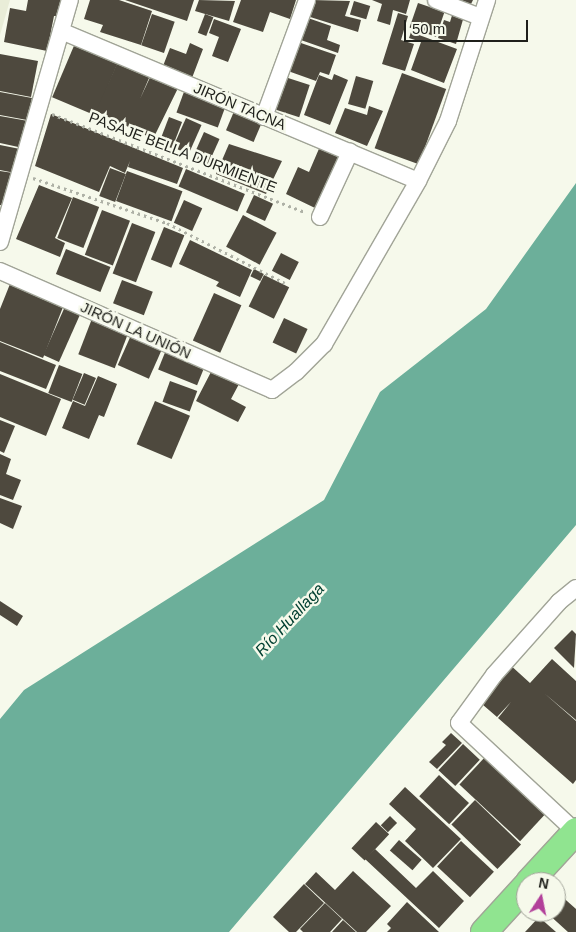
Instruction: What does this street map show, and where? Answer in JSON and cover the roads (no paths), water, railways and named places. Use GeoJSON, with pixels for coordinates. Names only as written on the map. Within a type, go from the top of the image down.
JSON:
{"type":"FeatureCollection","features":[{"type":"Feature","properties":{"kind":"highway"},"geometry":{"type":"LineString","coordinates":[[538,872],[576,831]]}},
{"type":"Feature","properties":{"kind":"highway"},"geometry":{"type":"LineString","coordinates":[[484,932],[516,897]]}},
{"type":"Feature","properties":{"kind":"street"},"geometry":{"type":"LineString","coordinates":[[0,242],[70,0]]}},
{"type":"Feature","properties":{"kind":"street"},"geometry":{"type":"LineString","coordinates":[[264,116],[307,0]]}},
{"type":"Feature","properties":{"kind":"street"},"geometry":{"type":"LineString","coordinates":[[436,0],[480,17]]}},
{"type":"Feature","properties":{"kind":"street"},"geometry":{"type":"LineString","coordinates":[[418,181],[448,121],[487,0]]}},
{"type":"Feature","properties":{"kind":"street","name":"JIRÓN TACNA"},"geometry":{"type":"LineString","coordinates":[[61,31],[418,181]]}},
{"type":"Feature","properties":{"kind":"street"},"geometry":{"type":"LineString","coordinates":[[320,217],[350,152]]}},
{"type":"Feature","properties":{"kind":"street","name":"JIRÓN LA UNIÓN"},"geometry":{"type":"LineString","coordinates":[[0,271],[272,390],[296,372],[324,344],[418,181]]}},
{"type":"Feature","properties":{"kind":"street"},"geometry":{"type":"LineString","coordinates":[[576,588],[559,602],[494,675],[459,722],[576,831]]}},
{"type":"Feature","properties":{"kind":"water","name":"Río Huallaga"},"geometry":{"type":"Polygon","coordinates":[[[576,183],[576,525],[229,932],[0,932],[0,719],[24,690],[324,500],[380,392],[486,309],[576,183]]]}}]}
